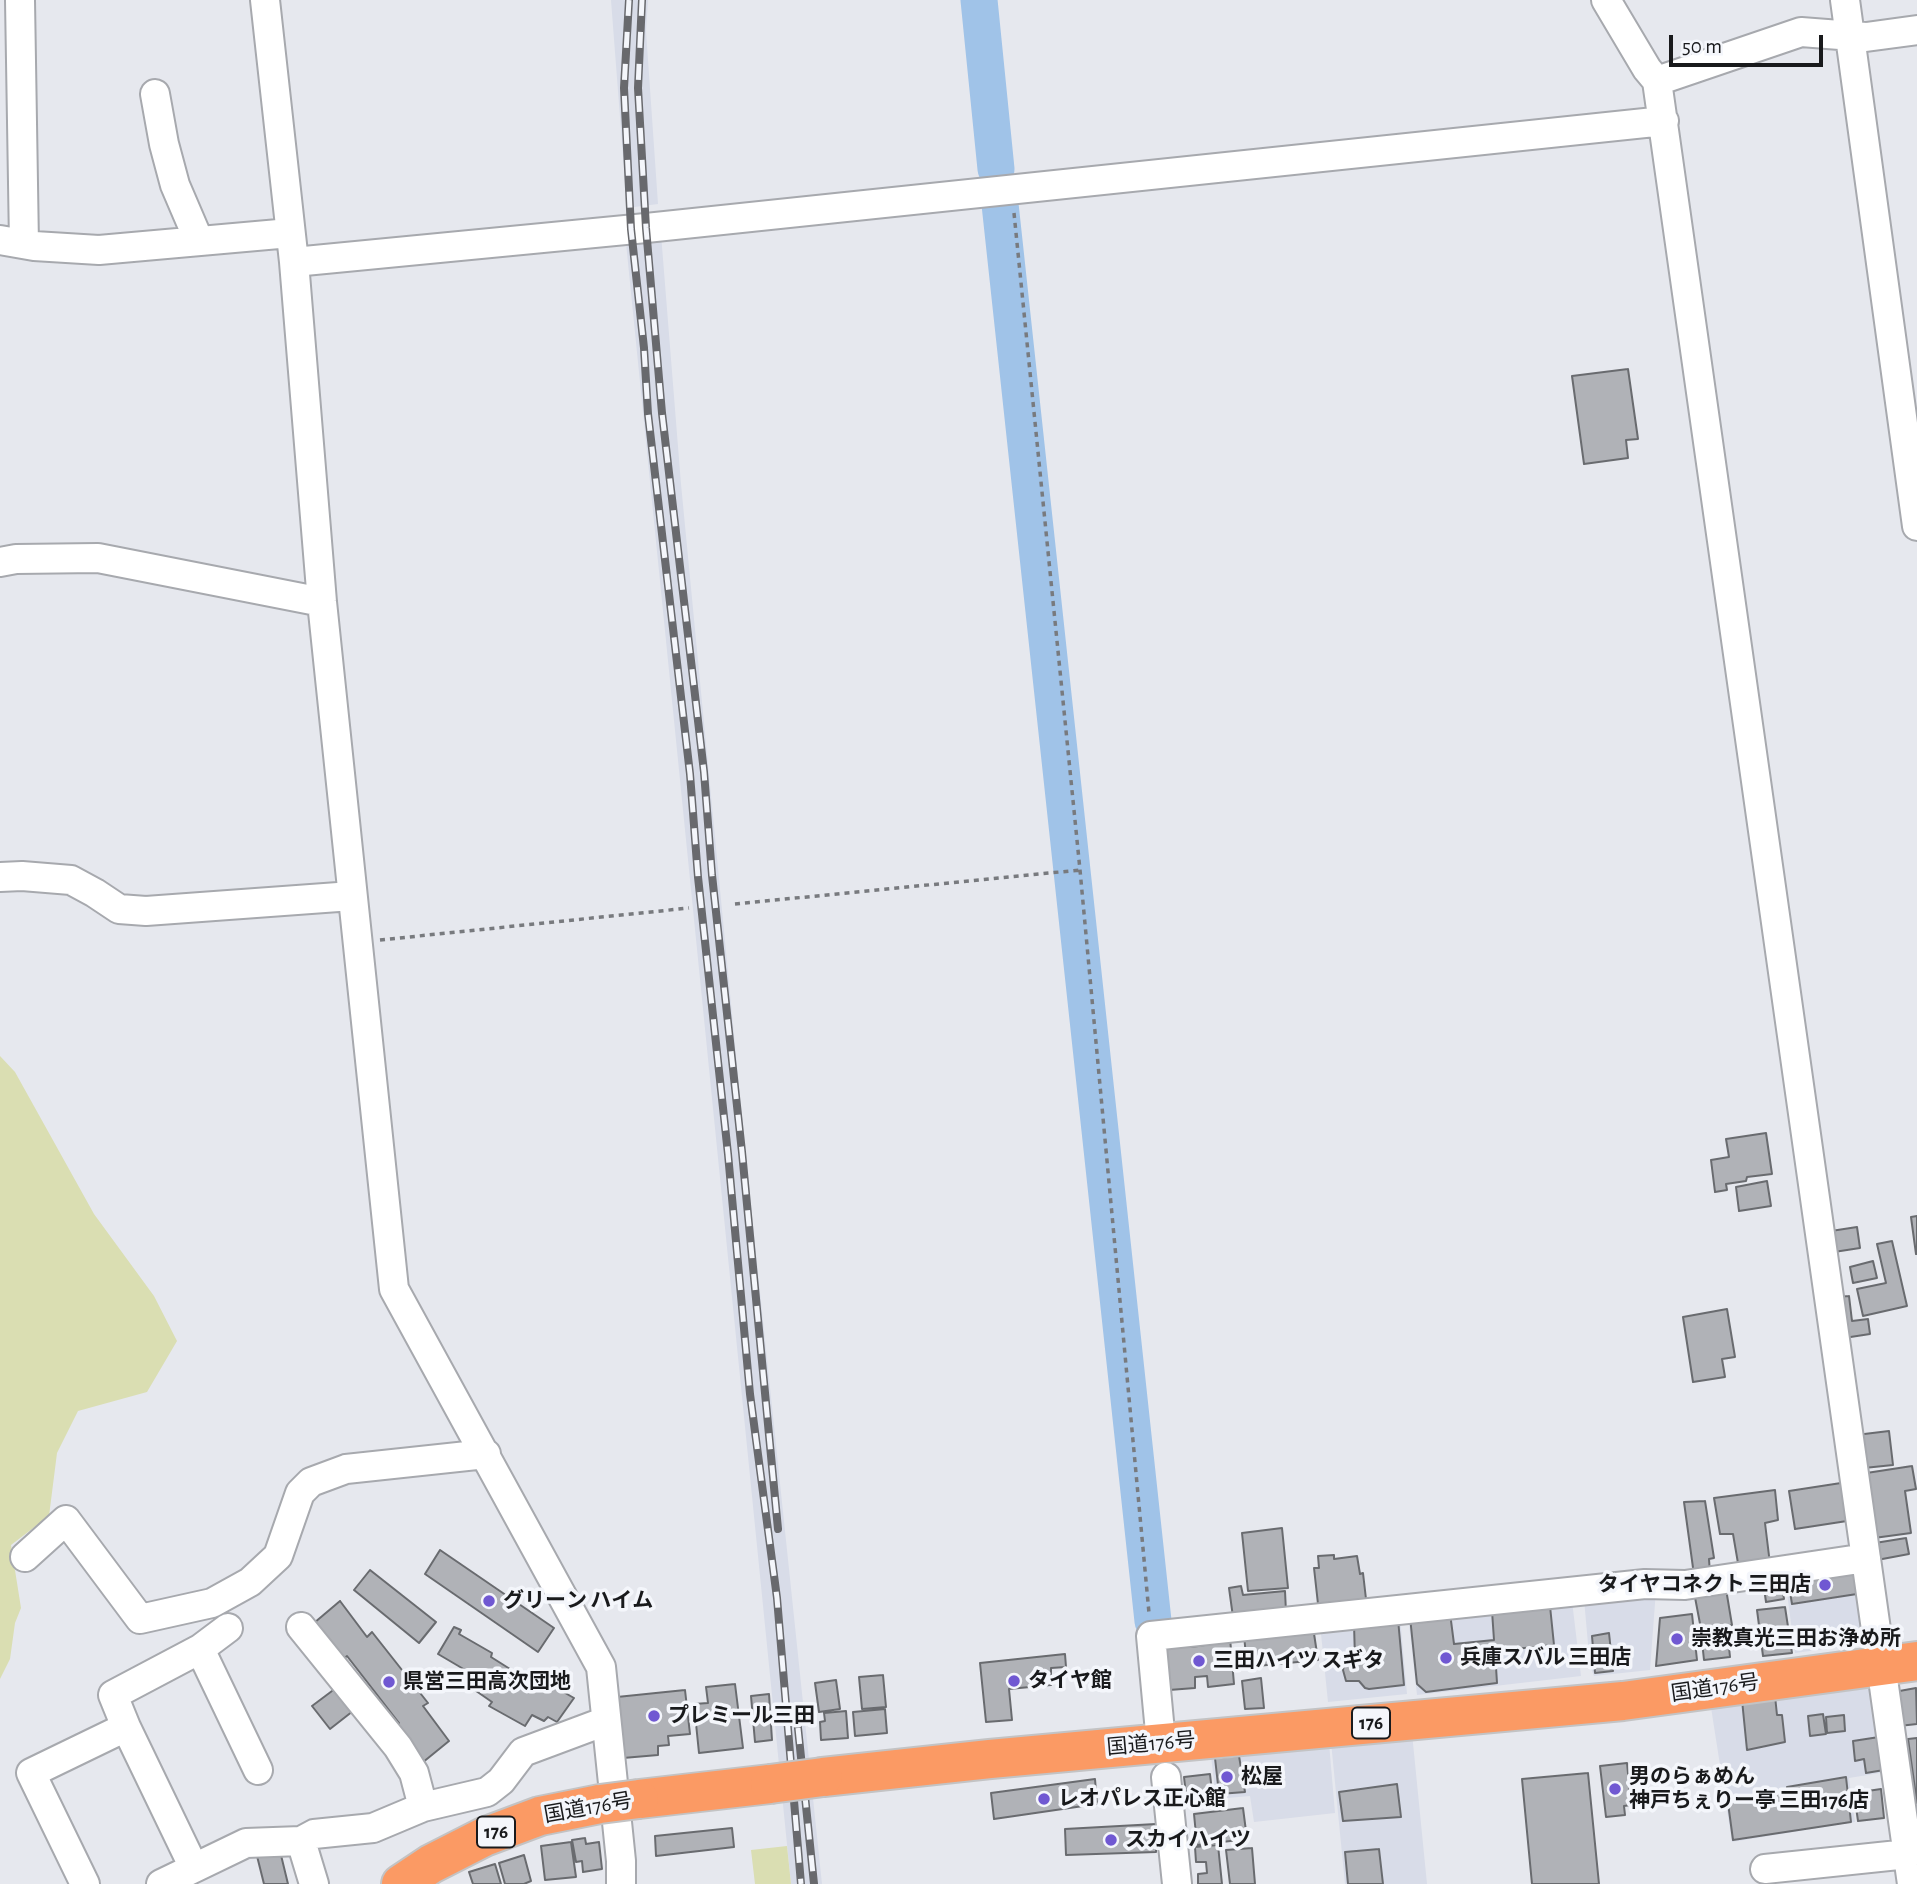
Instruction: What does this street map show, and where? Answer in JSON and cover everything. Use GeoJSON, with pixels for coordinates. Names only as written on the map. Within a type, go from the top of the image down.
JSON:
{"type":"FeatureCollection","features":[{"type":"Feature","properties":{"kind":"highway","name":"国道176号"},"geometry":{"type":"LineString","coordinates":[[401,1884],[431,1864],[484,1836],[540,1816],[600,1804],[990,1759],[1623,1701],[1899,1663]]}},
{"type":"Feature","properties":{"kind":"street"},"geometry":{"type":"LineString","coordinates":[[20,0],[12,242],[99,250],[290,233]]}},
{"type":"Feature","properties":{"kind":"street"},"geometry":{"type":"LineString","coordinates":[[265,0],[294,262],[322,602],[394,1289],[601,1667],[621,1861],[621,1884]]}},
{"type":"Feature","properties":{"kind":"street"},"geometry":{"type":"LineString","coordinates":[[1606,0],[1657,81],[1664,121],[1866,1558],[1899,1663],[1908,1854],[1912,1884]]}},
{"type":"Feature","properties":{"kind":"street"},"geometry":{"type":"LineString","coordinates":[[1845,0],[1857,36],[1858,89],[1917,526]]}},
{"type":"Feature","properties":{"kind":"street"},"geometry":{"type":"LineString","coordinates":[[1657,81],[1801,32],[1857,36],[1917,30]]}},
{"type":"Feature","properties":{"kind":"street"},"geometry":{"type":"LineString","coordinates":[[155,94],[175,185],[199,241]]}},
{"type":"Feature","properties":{"kind":"street"},"geometry":{"type":"LineString","coordinates":[[294,262],[1664,121]]}},
{"type":"Feature","properties":{"kind":"street"},"geometry":{"type":"LineString","coordinates":[[0,562],[16,559],[98,558],[322,602]]}},
{"type":"Feature","properties":{"kind":"street"},"geometry":{"type":"LineString","coordinates":[[0,877],[71,880],[95,892],[118,909],[146,911],[352,896]]}},
{"type":"Feature","properties":{"kind":"street"},"geometry":{"type":"LineString","coordinates":[[25,1557],[66,1520],[140,1619],[212,1603],[250,1582],[278,1556],[300,1493],[311,1482],[346,1469],[486,1454]]}},
{"type":"Feature","properties":{"kind":"street"},"geometry":{"type":"LineString","coordinates":[[1160,1732],[1151,1636],[1645,1584],[1685,1585],[1866,1558]]}},
{"type":"Feature","properties":{"kind":"street"},"geometry":{"type":"LineString","coordinates":[[301,1627],[398,1747],[414,1773],[424,1807]]}},
{"type":"Feature","properties":{"kind":"street"},"geometry":{"type":"LineString","coordinates":[[194,1868],[113,1695],[200,1650],[228,1628]]}},
{"type":"Feature","properties":{"kind":"street"},"geometry":{"type":"LineString","coordinates":[[200,1650],[258,1770]]}},
{"type":"Feature","properties":{"kind":"street"},"geometry":{"type":"LineString","coordinates":[[162,1884],[246,1843],[301,1841],[314,1834],[373,1828],[424,1807],[487,1792],[501,1781],[523,1752],[606,1721]]}},
{"type":"Feature","properties":{"kind":"street"},"geometry":{"type":"LineString","coordinates":[[85,1884],[31,1773],[126,1727]]}},
{"type":"Feature","properties":{"kind":"street"},"geometry":{"type":"LineString","coordinates":[[1166,1777],[1177,1884]]}},
{"type":"Feature","properties":{"kind":"street"},"geometry":{"type":"LineString","coordinates":[[301,1841],[314,1884]]}},
{"type":"Feature","properties":{"kind":"street"},"geometry":{"type":"LineString","coordinates":[[1765,1869],[1908,1854]]}},
{"type":"Feature","properties":{"kind":"path"},"geometry":{"type":"LineString","coordinates":[[1012,190],[1080,870],[1151,1636]]}},
{"type":"Feature","properties":{"kind":"path"},"geometry":{"type":"LineString","coordinates":[[735,904],[1080,870]]}},
{"type":"Feature","properties":{"kind":"path"},"geometry":{"type":"LineString","coordinates":[[357,943],[689,908]]}},
{"type":"Feature","properties":{"kind":"shaded area"},"geometry":{"type":"Polygon","coordinates":[[[611,0],[648,0],[646,31],[658,204],[627,208],[611,0]]]}},
{"type":"Feature","properties":{"kind":"shaded area"},"geometry":{"type":"Polygon","coordinates":[[[661,234],[681,484],[745,1149],[822,1884],[791,1884],[626,243],[661,234]]]}},
{"type":"Feature","properties":{"kind":"shaded area"},"geometry":{"type":"Polygon","coordinates":[[[1853,1567],[1868,1643],[1795,1653],[1785,1578],[1853,1567]]]}},
{"type":"Feature","properties":{"kind":"shaded area"},"geometry":{"type":"Polygon","coordinates":[[[1656,1590],[1650,1670],[1594,1676],[1590,1666],[1584,1599],[1656,1590]]]}},
{"type":"Feature","properties":{"kind":"shaded area"},"geometry":{"type":"Polygon","coordinates":[[[1572,1601],[1581,1676],[1417,1695],[1408,1615],[1572,1601]]]}},
{"type":"Feature","properties":{"kind":"shaded area"},"geometry":{"type":"Polygon","coordinates":[[[1400,1617],[1407,1694],[1328,1702],[1320,1624],[1400,1617]]]}},
{"type":"Feature","properties":{"kind":"shaded area"},"geometry":{"type":"Polygon","coordinates":[[[1874,1684],[1886,1772],[1849,1778],[1855,1822],[1732,1842],[1710,1701],[1874,1684]]]}},
{"type":"Feature","properties":{"kind":"shaded area"},"geometry":{"type":"Polygon","coordinates":[[[1412,1733],[1427,1884],[1345,1884],[1331,1742],[1412,1733]]]}},
{"type":"Feature","properties":{"kind":"shaded area"},"geometry":{"type":"Polygon","coordinates":[[[1329,1743],[1335,1813],[1254,1822],[1250,1796],[1216,1799],[1211,1756],[1329,1743]]]}},
{"type":"Feature","properties":{"kind":"green space"},"geometry":{"type":"Polygon","coordinates":[[[0,1056],[15,1072],[94,1214],[154,1296],[177,1341],[147,1392],[78,1411],[57,1453],[49,1516],[11,1545],[21,1608],[15,1623],[10,1659],[0,1679],[0,1056]]]}},
{"type":"Feature","properties":{"kind":"green space"},"geometry":{"type":"Polygon","coordinates":[[[787,1846],[791,1884],[755,1884],[751,1850],[787,1846]]]}},
{"type":"Feature","properties":{"kind":"building"},"geometry":{"type":"Polygon","coordinates":[[[1628,369],[1638,439],[1626,440],[1628,458],[1584,464],[1572,376],[1628,369]]]}},
{"type":"Feature","properties":{"kind":"building"},"geometry":{"type":"Polygon","coordinates":[[[1766,1133],[1772,1174],[1747,1177],[1746,1181],[1726,1184],[1727,1190],[1715,1192],[1711,1160],[1729,1157],[1726,1139],[1766,1133]]]}},
{"type":"Feature","properties":{"kind":"building"},"geometry":{"type":"Polygon","coordinates":[[[1767,1181],[1771,1206],[1739,1211],[1736,1187],[1767,1181]]]}},
{"type":"Feature","properties":{"kind":"building"},"geometry":{"type":"Polygon","coordinates":[[[1917,1216],[1917,1254],[1916,1254],[1911,1217],[1917,1216]]]}},
{"type":"Feature","properties":{"kind":"building"},"geometry":{"type":"Polygon","coordinates":[[[1857,1227],[1860,1248],[1834,1252],[1831,1231],[1857,1227]]]}},
{"type":"Feature","properties":{"kind":"building"},"geometry":{"type":"Polygon","coordinates":[[[1892,1241],[1907,1306],[1863,1316],[1857,1289],[1886,1283],[1877,1244],[1892,1241]]]}},
{"type":"Feature","properties":{"kind":"building"},"geometry":{"type":"Polygon","coordinates":[[[1873,1261],[1877,1278],[1853,1283],[1850,1267],[1873,1261]]]}},
{"type":"Feature","properties":{"kind":"building"},"geometry":{"type":"Polygon","coordinates":[[[1849,1296],[1852,1321],[1868,1319],[1870,1334],[1844,1338],[1838,1297],[1849,1296]]]}},
{"type":"Feature","properties":{"kind":"building"},"geometry":{"type":"Polygon","coordinates":[[[1727,1309],[1735,1357],[1722,1359],[1725,1377],[1693,1382],[1683,1317],[1727,1309]]]}},
{"type":"Feature","properties":{"kind":"building"},"geometry":{"type":"Polygon","coordinates":[[[1889,1431],[1893,1465],[1864,1468],[1856,1435],[1889,1431]]]}},
{"type":"Feature","properties":{"kind":"building"},"geometry":{"type":"Polygon","coordinates":[[[1912,1466],[1916,1489],[1905,1491],[1911,1533],[1874,1538],[1860,1474],[1912,1466]]]}},
{"type":"Feature","properties":{"kind":"building"},"geometry":{"type":"Polygon","coordinates":[[[1841,1483],[1847,1521],[1795,1529],[1789,1491],[1841,1483]]]}},
{"type":"Feature","properties":{"kind":"building"},"geometry":{"type":"Polygon","coordinates":[[[1775,1490],[1778,1520],[1765,1523],[1770,1564],[1739,1569],[1733,1534],[1720,1534],[1714,1498],[1775,1490]]]}},
{"type":"Feature","properties":{"kind":"building"},"geometry":{"type":"Polygon","coordinates":[[[1705,1501],[1714,1558],[1709,1559],[1710,1574],[1694,1575],[1684,1502],[1705,1501]]]}},
{"type":"Feature","properties":{"kind":"building"},"geometry":{"type":"Polygon","coordinates":[[[1282,1528],[1288,1588],[1248,1591],[1242,1533],[1282,1528]]]}},
{"type":"Feature","properties":{"kind":"building"},"geometry":{"type":"Polygon","coordinates":[[[1906,1538],[1909,1554],[1877,1560],[1875,1543],[1906,1538]]]}},
{"type":"Feature","properties":{"kind":"building","name":"グリーン ハイム"},"geometry":{"type":"Polygon","coordinates":[[[440,1550],[554,1628],[538,1652],[425,1574],[440,1550]]]}},
{"type":"Feature","properties":{"kind":"building"},"geometry":{"type":"Polygon","coordinates":[[[1334,1555],[1334,1559],[1357,1556],[1360,1574],[1363,1573],[1366,1599],[1318,1604],[1314,1568],[1319,1568],[1318,1556],[1334,1555]]]}},
{"type":"Feature","properties":{"kind":"building"},"geometry":{"type":"Polygon","coordinates":[[[1854,1569],[1857,1594],[1792,1604],[1788,1580],[1854,1569]]]}},
{"type":"Feature","properties":{"kind":"building"},"geometry":{"type":"Polygon","coordinates":[[[370,1570],[436,1622],[419,1643],[354,1590],[370,1570]]]}},
{"type":"Feature","properties":{"kind":"building"},"geometry":{"type":"Polygon","coordinates":[[[1781,1578],[1784,1599],[1766,1602],[1763,1581],[1781,1578]]]}},
{"type":"Feature","properties":{"kind":"building"},"geometry":{"type":"Polygon","coordinates":[[[1241,1586],[1243,1595],[1285,1591],[1286,1612],[1233,1617],[1229,1588],[1241,1586]]]}},
{"type":"Feature","properties":{"kind":"building"},"geometry":{"type":"Polygon","coordinates":[[[1726,1589],[1732,1625],[1701,1629],[1694,1592],[1726,1589]]]}},
{"type":"Feature","properties":{"kind":"building","name":"県営三田高次団地"},"geometry":{"type":"Polygon","coordinates":[[[340,1601],[367,1637],[372,1632],[428,1703],[423,1706],[449,1741],[422,1763],[394,1727],[399,1723],[347,1656],[342,1660],[314,1623],[340,1601]]]}},
{"type":"Feature","properties":{"kind":"building"},"geometry":{"type":"Polygon","coordinates":[[[1550,1606],[1554,1645],[1495,1651],[1497,1683],[1426,1692],[1417,1684],[1410,1617],[1450,1613],[1454,1644],[1494,1640],[1492,1611],[1550,1606]]]}},
{"type":"Feature","properties":{"kind":"building"},"geometry":{"type":"Polygon","coordinates":[[[1785,1607],[1792,1653],[1763,1656],[1757,1610],[1785,1607]]]}},
{"type":"Feature","properties":{"kind":"building","name":"崇教真光三田お浄め所"},"geometry":{"type":"Polygon","coordinates":[[[1692,1614],[1697,1660],[1656,1666],[1660,1618],[1692,1614]]]}},
{"type":"Feature","properties":{"kind":"building"},"geometry":{"type":"Polygon","coordinates":[[[1398,1619],[1404,1685],[1369,1689],[1359,1681],[1346,1681],[1343,1670],[1345,1660],[1355,1659],[1354,1624],[1398,1619]]]}},
{"type":"Feature","properties":{"kind":"building"},"geometry":{"type":"Polygon","coordinates":[[[454,1627],[461,1630],[459,1634],[492,1653],[491,1657],[538,1690],[544,1681],[574,1698],[557,1722],[548,1717],[544,1721],[532,1715],[525,1726],[489,1706],[492,1702],[466,1684],[472,1674],[438,1654],[454,1627]]]}},
{"type":"Feature","properties":{"kind":"building"},"geometry":{"type":"Polygon","coordinates":[[[1313,1627],[1318,1660],[1247,1667],[1244,1635],[1313,1627]]]}},
{"type":"Feature","properties":{"kind":"building"},"geometry":{"type":"Polygon","coordinates":[[[1727,1628],[1730,1657],[1704,1660],[1701,1632],[1727,1628]]]}},
{"type":"Feature","properties":{"kind":"building"},"geometry":{"type":"Polygon","coordinates":[[[1609,1633],[1613,1671],[1595,1673],[1592,1636],[1609,1633]]]}},
{"type":"Feature","properties":{"kind":"building","name":"三田ハイツ スギタ"},"geometry":{"type":"Polygon","coordinates":[[[1230,1638],[1234,1684],[1208,1687],[1207,1676],[1195,1677],[1195,1688],[1169,1690],[1165,1645],[1191,1642],[1191,1647],[1205,1645],[1204,1641],[1230,1638]]]}},
{"type":"Feature","properties":{"kind":"building"},"geometry":{"type":"Polygon","coordinates":[[[1065,1654],[1066,1667],[1051,1668],[1051,1685],[1009,1689],[1012,1720],[986,1722],[980,1663],[1065,1654]]]}},
{"type":"Feature","properties":{"kind":"building"},"geometry":{"type":"Polygon","coordinates":[[[883,1675],[886,1707],[862,1709],[859,1677],[883,1675]]]}},
{"type":"Feature","properties":{"kind":"building"},"geometry":{"type":"Polygon","coordinates":[[[1261,1678],[1264,1708],[1245,1709],[1242,1681],[1261,1678]]]}},
{"type":"Feature","properties":{"kind":"building"},"geometry":{"type":"Polygon","coordinates":[[[836,1680],[840,1709],[819,1712],[815,1683],[836,1680]]]}},
{"type":"Feature","properties":{"kind":"building"},"geometry":{"type":"Polygon","coordinates":[[[735,1684],[743,1748],[699,1753],[694,1704],[708,1703],[706,1687],[735,1684]]]}},
{"type":"Feature","properties":{"kind":"building"},"geometry":{"type":"Polygon","coordinates":[[[336,1688],[353,1711],[330,1729],[312,1706],[336,1688]]]}},
{"type":"Feature","properties":{"kind":"building"},"geometry":{"type":"Polygon","coordinates":[[[1916,1688],[1917,1724],[1899,1726],[1894,1692],[1916,1688]]]}},
{"type":"Feature","properties":{"kind":"building","name":"プレミール三田"},"geometry":{"type":"Polygon","coordinates":[[[685,1690],[690,1734],[668,1736],[669,1745],[658,1746],[658,1755],[623,1758],[617,1697],[685,1690]]]}},
{"type":"Feature","properties":{"kind":"building"},"geometry":{"type":"Polygon","coordinates":[[[769,1694],[772,1740],[755,1742],[751,1696],[769,1694]]]}},
{"type":"Feature","properties":{"kind":"building"},"geometry":{"type":"Polygon","coordinates":[[[1775,1696],[1777,1715],[1782,1715],[1785,1742],[1747,1750],[1742,1700],[1775,1696]]]}},
{"type":"Feature","properties":{"kind":"building"},"geometry":{"type":"Polygon","coordinates":[[[885,1709],[887,1733],[855,1736],[853,1712],[885,1709]]]}},
{"type":"Feature","properties":{"kind":"building"},"geometry":{"type":"Polygon","coordinates":[[[846,1711],[848,1738],[821,1740],[820,1722],[825,1721],[824,1713],[846,1711]]]}},
{"type":"Feature","properties":{"kind":"building"},"geometry":{"type":"Polygon","coordinates":[[[1823,1714],[1826,1734],[1810,1736],[1808,1716],[1823,1714]]]}},
{"type":"Feature","properties":{"kind":"building"},"geometry":{"type":"Polygon","coordinates":[[[1844,1715],[1845,1731],[1827,1733],[1826,1717],[1844,1715]]]}},
{"type":"Feature","properties":{"kind":"building"},"geometry":{"type":"Polygon","coordinates":[[[1879,1737],[1884,1770],[1866,1773],[1864,1759],[1855,1761],[1853,1741],[1879,1737]]]}},
{"type":"Feature","properties":{"kind":"building"},"geometry":{"type":"Polygon","coordinates":[[[1917,1738],[1917,1803],[1908,1739],[1917,1738]]]}},
{"type":"Feature","properties":{"kind":"building"},"geometry":{"type":"Polygon","coordinates":[[[1239,1756],[1245,1792],[1219,1794],[1215,1758],[1239,1756]]]}},
{"type":"Feature","properties":{"kind":"building"},"geometry":{"type":"Polygon","coordinates":[[[1627,1763],[1631,1805],[1624,1806],[1625,1815],[1606,1817],[1600,1766],[1627,1763]]]}},
{"type":"Feature","properties":{"kind":"building"},"geometry":{"type":"Polygon","coordinates":[[[1588,1773],[1599,1884],[1532,1884],[1522,1779],[1588,1773]]]}},
{"type":"Feature","properties":{"kind":"building"},"geometry":{"type":"Polygon","coordinates":[[[1210,1774],[1213,1800],[1187,1803],[1184,1777],[1210,1774]]]}},
{"type":"Feature","properties":{"kind":"building"},"geometry":{"type":"Polygon","coordinates":[[[1846,1777],[1851,1822],[1733,1840],[1728,1803],[1787,1793],[1787,1787],[1846,1777]]]}},
{"type":"Feature","properties":{"kind":"building","name":"レオパレス正心館"},"geometry":{"type":"Polygon","coordinates":[[[1095,1779],[1097,1804],[994,1819],[991,1793],[1095,1779]]]}},
{"type":"Feature","properties":{"kind":"building"},"geometry":{"type":"Polygon","coordinates":[[[1397,1784],[1401,1817],[1343,1821],[1339,1792],[1397,1784]]]}},
{"type":"Feature","properties":{"kind":"building"},"geometry":{"type":"Polygon","coordinates":[[[1881,1789],[1884,1818],[1858,1821],[1854,1793],[1881,1789]]]}},
{"type":"Feature","properties":{"kind":"building"},"geometry":{"type":"Polygon","coordinates":[[[1243,1808],[1247,1839],[1197,1845],[1194,1814],[1243,1808]]]}},
{"type":"Feature","properties":{"kind":"building","name":"スカイハイツ"},"geometry":{"type":"Polygon","coordinates":[[[1156,1824],[1156,1852],[1066,1855],[1065,1829],[1156,1824]]]}},
{"type":"Feature","properties":{"kind":"building"},"geometry":{"type":"Polygon","coordinates":[[[732,1828],[734,1847],[656,1856],[655,1836],[732,1828]]]}},
{"type":"Feature","properties":{"kind":"building"},"geometry":{"type":"Polygon","coordinates":[[[585,1838],[586,1844],[599,1842],[602,1869],[583,1872],[582,1861],[576,1862],[572,1840],[585,1838]]]}},
{"type":"Feature","properties":{"kind":"building"},"geometry":{"type":"Polygon","coordinates":[[[571,1842],[576,1877],[545,1880],[541,1846],[571,1842]]]}},
{"type":"Feature","properties":{"kind":"building"},"geometry":{"type":"Polygon","coordinates":[[[1218,1845],[1222,1884],[1198,1884],[1198,1874],[1207,1873],[1206,1862],[1196,1862],[1195,1847],[1218,1845]]]}},
{"type":"Feature","properties":{"kind":"building"},"geometry":{"type":"Polygon","coordinates":[[[1252,1848],[1255,1884],[1230,1884],[1226,1850],[1252,1848]]]}},
{"type":"Feature","properties":{"kind":"building"},"geometry":{"type":"Polygon","coordinates":[[[1379,1849],[1383,1884],[1348,1884],[1345,1852],[1379,1849]]]}},
{"type":"Feature","properties":{"kind":"building"},"geometry":{"type":"Polygon","coordinates":[[[280,1851],[288,1884],[264,1884],[257,1856],[280,1851]]]}},
{"type":"Feature","properties":{"kind":"building"},"geometry":{"type":"Polygon","coordinates":[[[524,1855],[531,1881],[524,1884],[505,1884],[499,1863],[524,1855]]]}},
{"type":"Feature","properties":{"kind":"building"},"geometry":{"type":"Polygon","coordinates":[[[495,1864],[501,1884],[473,1884],[469,1872],[495,1864]]]}},
{"type":"Feature","properties":{"kind":"waterway"},"geometry":{"type":"LineString","coordinates":[[979,0],[996,169]]}},
{"type":"Feature","properties":{"kind":"waterway"},"geometry":{"type":"LineString","coordinates":[[1000,204],[1153,1621]]}},
{"type":"Feature","properties":{"kind":"railway"},"geometry":{"type":"LineString","coordinates":[[629,0],[624,88],[631,229],[648,414],[690,774],[750,1394],[777,1598],[801,1884]]}},
{"type":"Feature","properties":{"kind":"railway"},"geometry":{"type":"LineString","coordinates":[[642,0],[638,88],[646,228],[662,413],[704,772],[778,1529]]}},
{"type":"Feature","properties":{"kind":"railway"},"geometry":{"type":"LineString","coordinates":[[798,1728],[814,1884]]}},
{"type":"Feature","properties":{"kind":"place","name":"タイヤコネクト 三田店"},"geometry":{"type":"Point","coordinates":[1825,1585]}},
{"type":"Feature","properties":{"kind":"place","name":"グリーン ハイム"},"geometry":{"type":"Point","coordinates":[489,1601]}},
{"type":"Feature","properties":{"kind":"place","name":"崇教真光三田お浄め所"},"geometry":{"type":"Point","coordinates":[1677,1639]}},
{"type":"Feature","properties":{"kind":"place","name":"兵庫スバル 三田店"},"geometry":{"type":"Point","coordinates":[1446,1658]}},
{"type":"Feature","properties":{"kind":"place","name":"三田ハイツ スギタ"},"geometry":{"type":"Point","coordinates":[1199,1661]}},
{"type":"Feature","properties":{"kind":"place","name":"タイヤ館"},"geometry":{"type":"Point","coordinates":[1014,1681]}},
{"type":"Feature","properties":{"kind":"place","name":"県営三田高次団地"},"geometry":{"type":"Point","coordinates":[389,1682]}},
{"type":"Feature","properties":{"kind":"place","name":"プレミール三田"},"geometry":{"type":"Point","coordinates":[654,1716]}},
{"type":"Feature","properties":{"kind":"place","name":"松屋"},"geometry":{"type":"Point","coordinates":[1227,1777]}},
{"type":"Feature","properties":{"kind":"place","name":"男のらぁめん 神戸ちぇりー亭 三田176店"},"geometry":{"type":"Point","coordinates":[1615,1789]}},
{"type":"Feature","properties":{"kind":"place","name":"レオパレス正心館"},"geometry":{"type":"Point","coordinates":[1044,1799]}},
{"type":"Feature","properties":{"kind":"place","name":"スカイハイツ"},"geometry":{"type":"Point","coordinates":[1111,1840]}}]}
